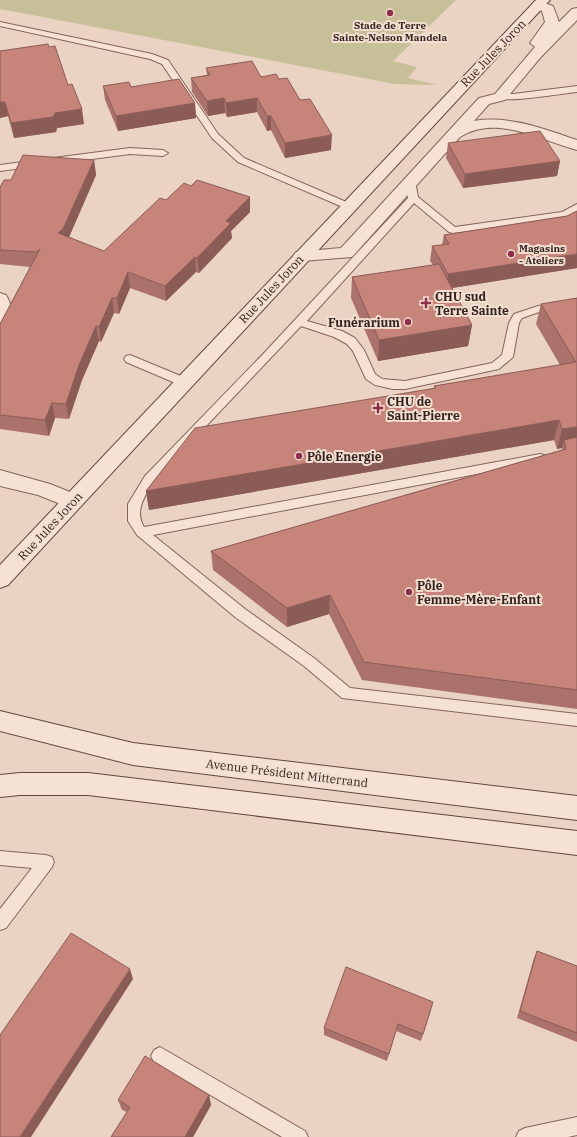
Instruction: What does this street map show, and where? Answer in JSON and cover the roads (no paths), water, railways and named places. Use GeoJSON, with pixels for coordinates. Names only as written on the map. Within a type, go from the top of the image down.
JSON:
{"type":"FeatureCollection","features":[{"type":"Feature","properties":{"kind":"street"},"geometry":{"type":"LineString","coordinates":[[536,55],[535,46],[552,22],[548,9],[541,2]]}},
{"type":"Feature","properties":{"kind":"street","name":"Rue Jules Joron"},"geometry":{"type":"LineString","coordinates":[[0,579],[348,206],[541,2]]}},
{"type":"Feature","properties":{"kind":"street"},"geometry":{"type":"LineString","coordinates":[[302,256],[346,253],[484,100],[500,97],[536,55],[577,12]]}},
{"type":"Feature","properties":{"kind":"street"},"geometry":{"type":"LineString","coordinates":[[500,97],[500,105],[508,115],[519,120],[577,138]]}},
{"type":"Feature","properties":{"kind":"street"},"geometry":{"type":"LineString","coordinates":[[451,136],[470,126],[506,124],[527,128],[577,145]]}},
{"type":"Feature","properties":{"kind":"street"},"geometry":{"type":"LineString","coordinates":[[0,299],[2,313],[0,318]]}},
{"type":"Feature","properties":{"kind":"street"},"geometry":{"type":"LineString","coordinates":[[0,478],[43,489],[73,501]]}},
{"type":"Feature","properties":{"kind":"street","name":"Avenue Président Mitterrand"},"geometry":{"type":"LineString","coordinates":[[0,721],[133,754],[577,808]]}},
{"type":"Feature","properties":{"kind":"street"},"geometry":{"type":"LineString","coordinates":[[0,786],[20,784],[88,784],[577,843]]}},
{"type":"Feature","properties":{"kind":"lane"},"geometry":{"type":"LineString","coordinates":[[0,24],[152,57],[165,62],[215,136],[241,160],[348,206]]}},
{"type":"Feature","properties":{"kind":"lane"},"geometry":{"type":"LineString","coordinates":[[500,97],[513,97],[577,89]]}},
{"type":"Feature","properties":{"kind":"lane"},"geometry":{"type":"LineString","coordinates":[[0,168],[130,150],[162,154]]}},
{"type":"Feature","properties":{"kind":"lane"},"geometry":{"type":"LineString","coordinates":[[410,181],[413,198],[453,230],[565,215],[577,207]]}},
{"type":"Feature","properties":{"kind":"lane"},"geometry":{"type":"LineString","coordinates":[[413,198],[270,354],[148,479],[134,504],[134,521],[141,532],[240,613],[309,662],[347,694],[577,720]]}},
{"type":"Feature","properties":{"kind":"lane"},"geometry":{"type":"LineString","coordinates":[[299,322],[338,334],[351,341],[358,350],[370,376],[379,382],[393,385],[404,385],[495,366],[507,357],[514,323],[518,316],[538,309],[577,304]]}},
{"type":"Feature","properties":{"kind":"lane"},"geometry":{"type":"LineString","coordinates":[[130,359],[184,382]]}},
{"type":"Feature","properties":{"kind":"lane"},"geometry":{"type":"LineString","coordinates":[[141,532],[554,456]]}},
{"type":"Feature","properties":{"kind":"lane"},"geometry":{"type":"LineString","coordinates":[[0,858],[46,862],[0,922]]}},
{"type":"Feature","properties":{"kind":"lane"},"geometry":{"type":"LineString","coordinates":[[160,1056],[299,1137]]}},
{"type":"Feature","properties":{"kind":"lane"},"geometry":{"type":"LineString","coordinates":[[525,1137],[577,1126]]}},
{"type":"Feature","properties":{"kind":"place","name":"Stade de Terre Sainte-Nelson Mandela"},"geometry":{"type":"Point","coordinates":[390,13]}},
{"type":"Feature","properties":{"kind":"place","name":"Magasins - Ateliers"},"geometry":{"type":"Point","coordinates":[511,254]}},
{"type":"Feature","properties":{"kind":"place","name":"CHU sud Terre Sainte"},"geometry":{"type":"Point","coordinates":[426,303]}},
{"type":"Feature","properties":{"kind":"place","name":"Funérarium"},"geometry":{"type":"Point","coordinates":[408,322]}},
{"type":"Feature","properties":{"kind":"place","name":"CHU de Saint-Pierre"},"geometry":{"type":"Point","coordinates":[378,408]}},
{"type":"Feature","properties":{"kind":"place","name":"Pôle Energie"},"geometry":{"type":"Point","coordinates":[299,456]}},
{"type":"Feature","properties":{"kind":"place","name":"Pôle Femme-Mère-Enfant"},"geometry":{"type":"Point","coordinates":[409,592]}}]}
